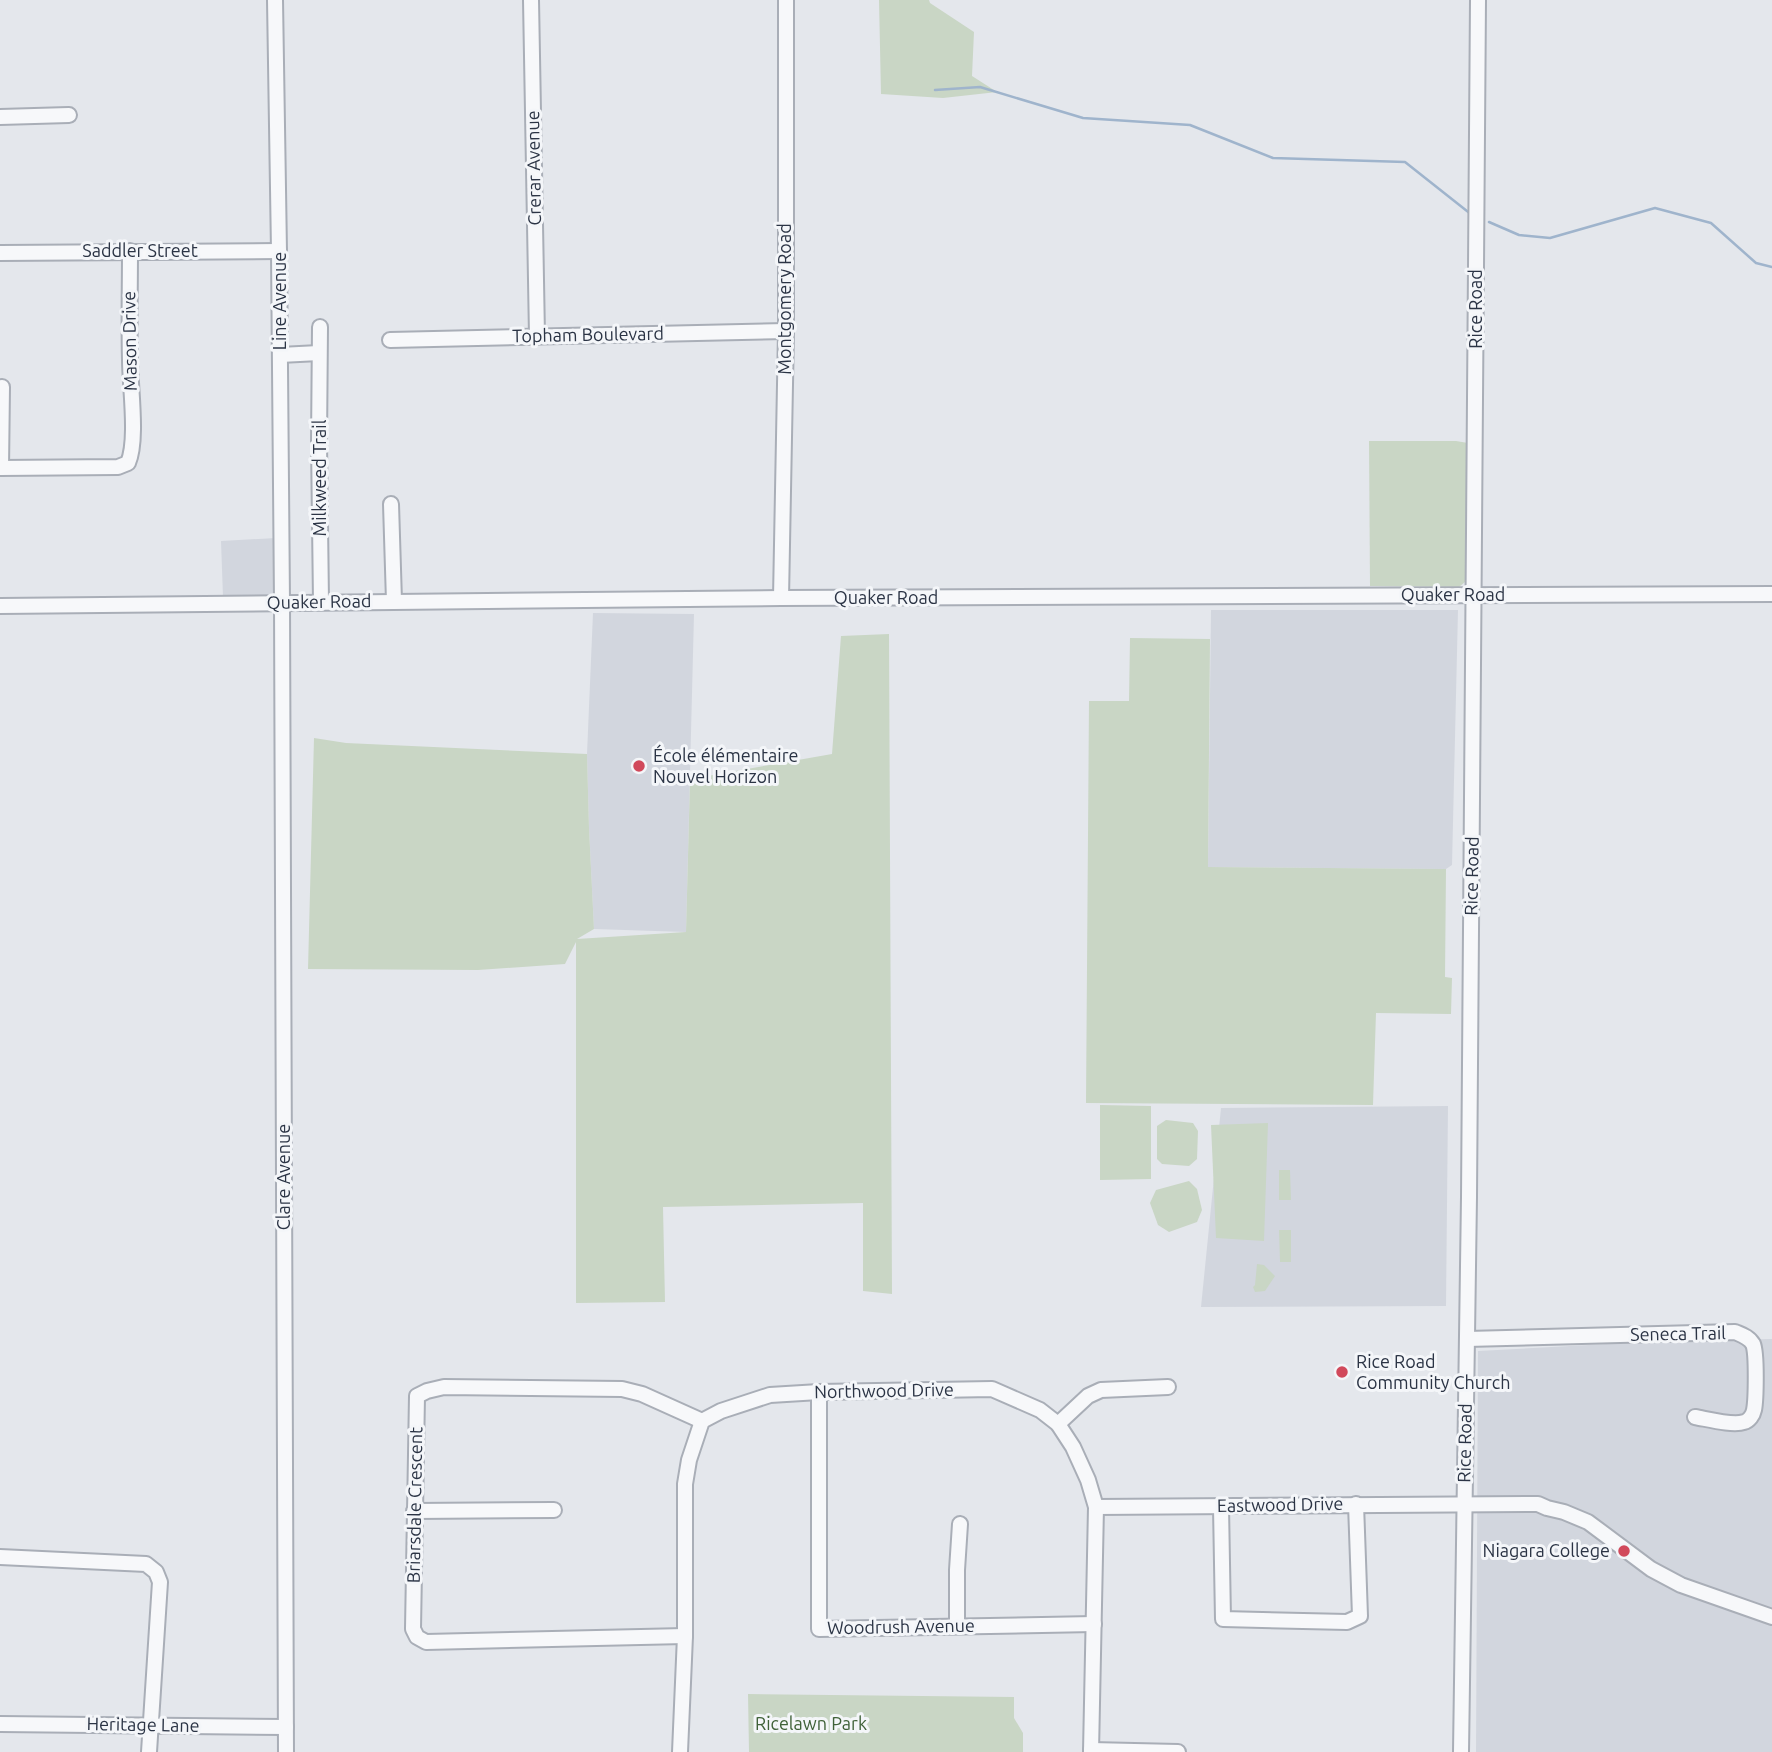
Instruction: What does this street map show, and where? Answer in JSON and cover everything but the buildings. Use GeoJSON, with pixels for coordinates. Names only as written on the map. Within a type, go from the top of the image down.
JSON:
{"type":"FeatureCollection","features":[{"type":"Feature","properties":{"kind":"street","name":"Line Avenue"},"geometry":{"type":"LineString","coordinates":[[275,0],[282,603]]}},
{"type":"Feature","properties":{"kind":"street","name":"Crerar Avenue"},"geometry":{"type":"LineString","coordinates":[[531,0],[537,336]]}},
{"type":"Feature","properties":{"kind":"street","name":"Montgomery Road"},"geometry":{"type":"LineString","coordinates":[[780,598],[786,331],[786,0]]}},
{"type":"Feature","properties":{"kind":"street","name":"Rice Road"},"geometry":{"type":"LineString","coordinates":[[1461,1752],[1478,0]]}},
{"type":"Feature","properties":{"kind":"street"},"geometry":{"type":"LineString","coordinates":[[0,117],[69,115]]}},
{"type":"Feature","properties":{"kind":"street","name":"Mason Drive"},"geometry":{"type":"LineString","coordinates":[[1,468],[118,467],[128,463],[132,454],[130,251]]}},
{"type":"Feature","properties":{"kind":"street","name":"Saddler Street"},"geometry":{"type":"LineString","coordinates":[[0,253],[279,251]]}},
{"type":"Feature","properties":{"kind":"street","name":"Milkweed Trail"},"geometry":{"type":"LineString","coordinates":[[320,327],[321,602]]}},
{"type":"Feature","properties":{"kind":"street","name":"Topham Boulevard"},"geometry":{"type":"LineString","coordinates":[[390,340],[786,331]]}},
{"type":"Feature","properties":{"kind":"street"},"geometry":{"type":"LineString","coordinates":[[280,355],[319,353]]}},
{"type":"Feature","properties":{"kind":"street"},"geometry":{"type":"LineString","coordinates":[[1,468],[2,387]]}},
{"type":"Feature","properties":{"kind":"street"},"geometry":{"type":"LineString","coordinates":[[391,503],[394,601]]}},
{"type":"Feature","properties":{"kind":"street","name":"Quaker Road"},"geometry":{"type":"LineString","coordinates":[[0,606],[780,598],[1772,594]]}},
{"type":"Feature","properties":{"kind":"street","name":"Clare Avenue"},"geometry":{"type":"LineString","coordinates":[[282,603],[286,1752]]}},
{"type":"Feature","properties":{"kind":"street","name":"Seneca Trail"},"geometry":{"type":"LineString","coordinates":[[1467,1339],[1735,1332],[1745,1336],[1752,1343],[1755,1352],[1755,1402],[1751,1418],[1734,1423],[1695,1418]]}},
{"type":"Feature","properties":{"kind":"street","name":"Briarsdale Crescent"},"geometry":{"type":"LineString","coordinates":[[685,1636],[426,1642],[417,1637],[413,1629],[417,1396],[444,1387],[622,1389],[642,1394],[702,1421]]}},
{"type":"Feature","properties":{"kind":"street"},"geometry":{"type":"LineString","coordinates":[[1058,1424],[1088,1396],[1101,1390],[1168,1387]]}},
{"type":"Feature","properties":{"kind":"street","name":"Northwood Drive"},"geometry":{"type":"LineString","coordinates":[[702,1421],[721,1411],[770,1395],[992,1390],[1040,1410],[1058,1424],[1073,1447],[1088,1480],[1096,1507],[1091,1751]]}},
{"type":"Feature","properties":{"kind":"street","name":"Woodrush Avenue"},"geometry":{"type":"LineString","coordinates":[[820,1392],[819,1629],[1094,1624]]}},
{"type":"Feature","properties":{"kind":"street"},"geometry":{"type":"LineString","coordinates":[[680,1752],[685,1636],[685,1484],[689,1460],[702,1421]]}},
{"type":"Feature","properties":{"kind":"street"},"geometry":{"type":"LineString","coordinates":[[1221,1507],[1223,1619],[1347,1622],[1360,1616],[1356,1504]]}},
{"type":"Feature","properties":{"kind":"street","name":"Eastwood Drive"},"geometry":{"type":"LineString","coordinates":[[1096,1507],[1538,1504],[1572,1515],[1596,1527],[1665,1577],[1696,1591],[1772,1616]]}},
{"type":"Feature","properties":{"kind":"street"},"geometry":{"type":"LineString","coordinates":[[414,1511],[554,1510]]}},
{"type":"Feature","properties":{"kind":"street"},"geometry":{"type":"LineString","coordinates":[[957,1626],[960,1524]]}},
{"type":"Feature","properties":{"kind":"street"},"geometry":{"type":"LineString","coordinates":[[0,1557],[146,1564],[156,1572],[160,1582],[149,1752]]}},
{"type":"Feature","properties":{"kind":"street","name":"Heritage Lane"},"geometry":{"type":"LineString","coordinates":[[0,1724],[286,1727]]}},
{"type":"Feature","properties":{"kind":"street"},"geometry":{"type":"LineString","coordinates":[[1091,1751],[1178,1752]]}},
{"type":"Feature","properties":{"kind":"shaded area"},"geometry":{"type":"Polygon","coordinates":[[[276,538],[277,596],[223,597],[221,541],[276,538]]]}},
{"type":"Feature","properties":{"kind":"shaded area"},"geometry":{"type":"Polygon","coordinates":[[[1211,610],[1458,610],[1452,865],[1446,869],[1208,867],[1211,610]]]}},
{"type":"Feature","properties":{"kind":"shaded area","name":"École élémentaire Nouvel Horizon"},"geometry":{"type":"Polygon","coordinates":[[[593,613],[694,614],[686,932],[594,929],[587,754],[593,613]]]}},
{"type":"Feature","properties":{"kind":"shaded area"},"geometry":{"type":"Polygon","coordinates":[[[1448,1106],[1446,1306],[1201,1307],[1221,1108],[1448,1106]]]}},
{"type":"Feature","properties":{"kind":"shaded area","name":"Niagara College"},"geometry":{"type":"Polygon","coordinates":[[[1772,1339],[1772,1752],[1476,1752],[1478,1351],[1662,1341],[1772,1339]]]}},
{"type":"Feature","properties":{"kind":"green space"},"geometry":{"type":"Polygon","coordinates":[[[879,0],[929,0],[974,32],[972,76],[997,92],[943,98],[881,94],[879,0]]]}},
{"type":"Feature","properties":{"kind":"green space"},"geometry":{"type":"Polygon","coordinates":[[[1369,441],[1468,443],[1465,582],[1459,587],[1370,586],[1369,441]]]}},
{"type":"Feature","properties":{"kind":"green space"},"geometry":{"type":"Polygon","coordinates":[[[889,634],[892,1294],[863,1291],[863,1203],[663,1207],[665,1302],[576,1303],[576,942],[565,964],[478,970],[308,969],[314,738],[346,743],[587,754],[594,929],[577,939],[686,932],[690,779],[832,754],[841,636],[889,634]]]}},
{"type":"Feature","properties":{"kind":"green space"},"geometry":{"type":"Polygon","coordinates":[[[1130,638],[1210,639],[1208,867],[1446,869],[1445,977],[1452,978],[1451,1014],[1376,1013],[1373,1105],[1086,1103],[1089,701],[1129,701],[1130,638]]]}},
{"type":"Feature","properties":{"kind":"green space"},"geometry":{"type":"Polygon","coordinates":[[[1100,1105],[1151,1106],[1151,1179],[1100,1180],[1100,1105]]]}},
{"type":"Feature","properties":{"kind":"green space"},"geometry":{"type":"Polygon","coordinates":[[[1166,1120],[1193,1123],[1198,1131],[1197,1159],[1189,1166],[1162,1164],[1157,1159],[1157,1126],[1166,1120]]]}},
{"type":"Feature","properties":{"kind":"green space"},"geometry":{"type":"Polygon","coordinates":[[[1268,1123],[1264,1241],[1216,1238],[1211,1125],[1268,1123]]]}},
{"type":"Feature","properties":{"kind":"green space"},"geometry":{"type":"Polygon","coordinates":[[[1279,1170],[1290,1170],[1291,1200],[1279,1200],[1279,1170]]]}},
{"type":"Feature","properties":{"kind":"green space"},"geometry":{"type":"Polygon","coordinates":[[[1189,1181],[1197,1189],[1202,1210],[1197,1222],[1169,1232],[1158,1225],[1150,1203],[1156,1190],[1189,1181]]]}},
{"type":"Feature","properties":{"kind":"green space"},"geometry":{"type":"Polygon","coordinates":[[[1279,1230],[1291,1230],[1291,1262],[1280,1262],[1279,1230]]]}},
{"type":"Feature","properties":{"kind":"green space"},"geometry":{"type":"Polygon","coordinates":[[[1257,1264],[1264,1265],[1275,1276],[1265,1291],[1255,1292],[1253,1287],[1257,1264]]]}},
{"type":"Feature","properties":{"kind":"green space","name":"Ricelawn Park"},"geometry":{"type":"Polygon","coordinates":[[[748,1694],[1014,1697],[1014,1718],[1023,1733],[1023,1752],[749,1752],[748,1694]]]}},
{"type":"Feature","properties":{"kind":"waterway"},"geometry":{"type":"LineString","coordinates":[[935,90],[980,87],[1083,118],[1190,125],[1273,158],[1405,162],[1472,215]]}},
{"type":"Feature","properties":{"kind":"waterway"},"geometry":{"type":"LineString","coordinates":[[1489,222],[1519,235],[1550,238],[1655,208],[1711,223],[1756,263],[1772,267]]}},
{"type":"Feature","properties":{"kind":"place","name":"École élémentaire Nouvel Horizon"},"geometry":{"type":"Point","coordinates":[639,766]}},
{"type":"Feature","properties":{"kind":"place","name":"Rice Road Community Church"},"geometry":{"type":"Point","coordinates":[1342,1372]}},
{"type":"Feature","properties":{"kind":"place","name":"Niagara College"},"geometry":{"type":"Point","coordinates":[1624,1551]}}]}
